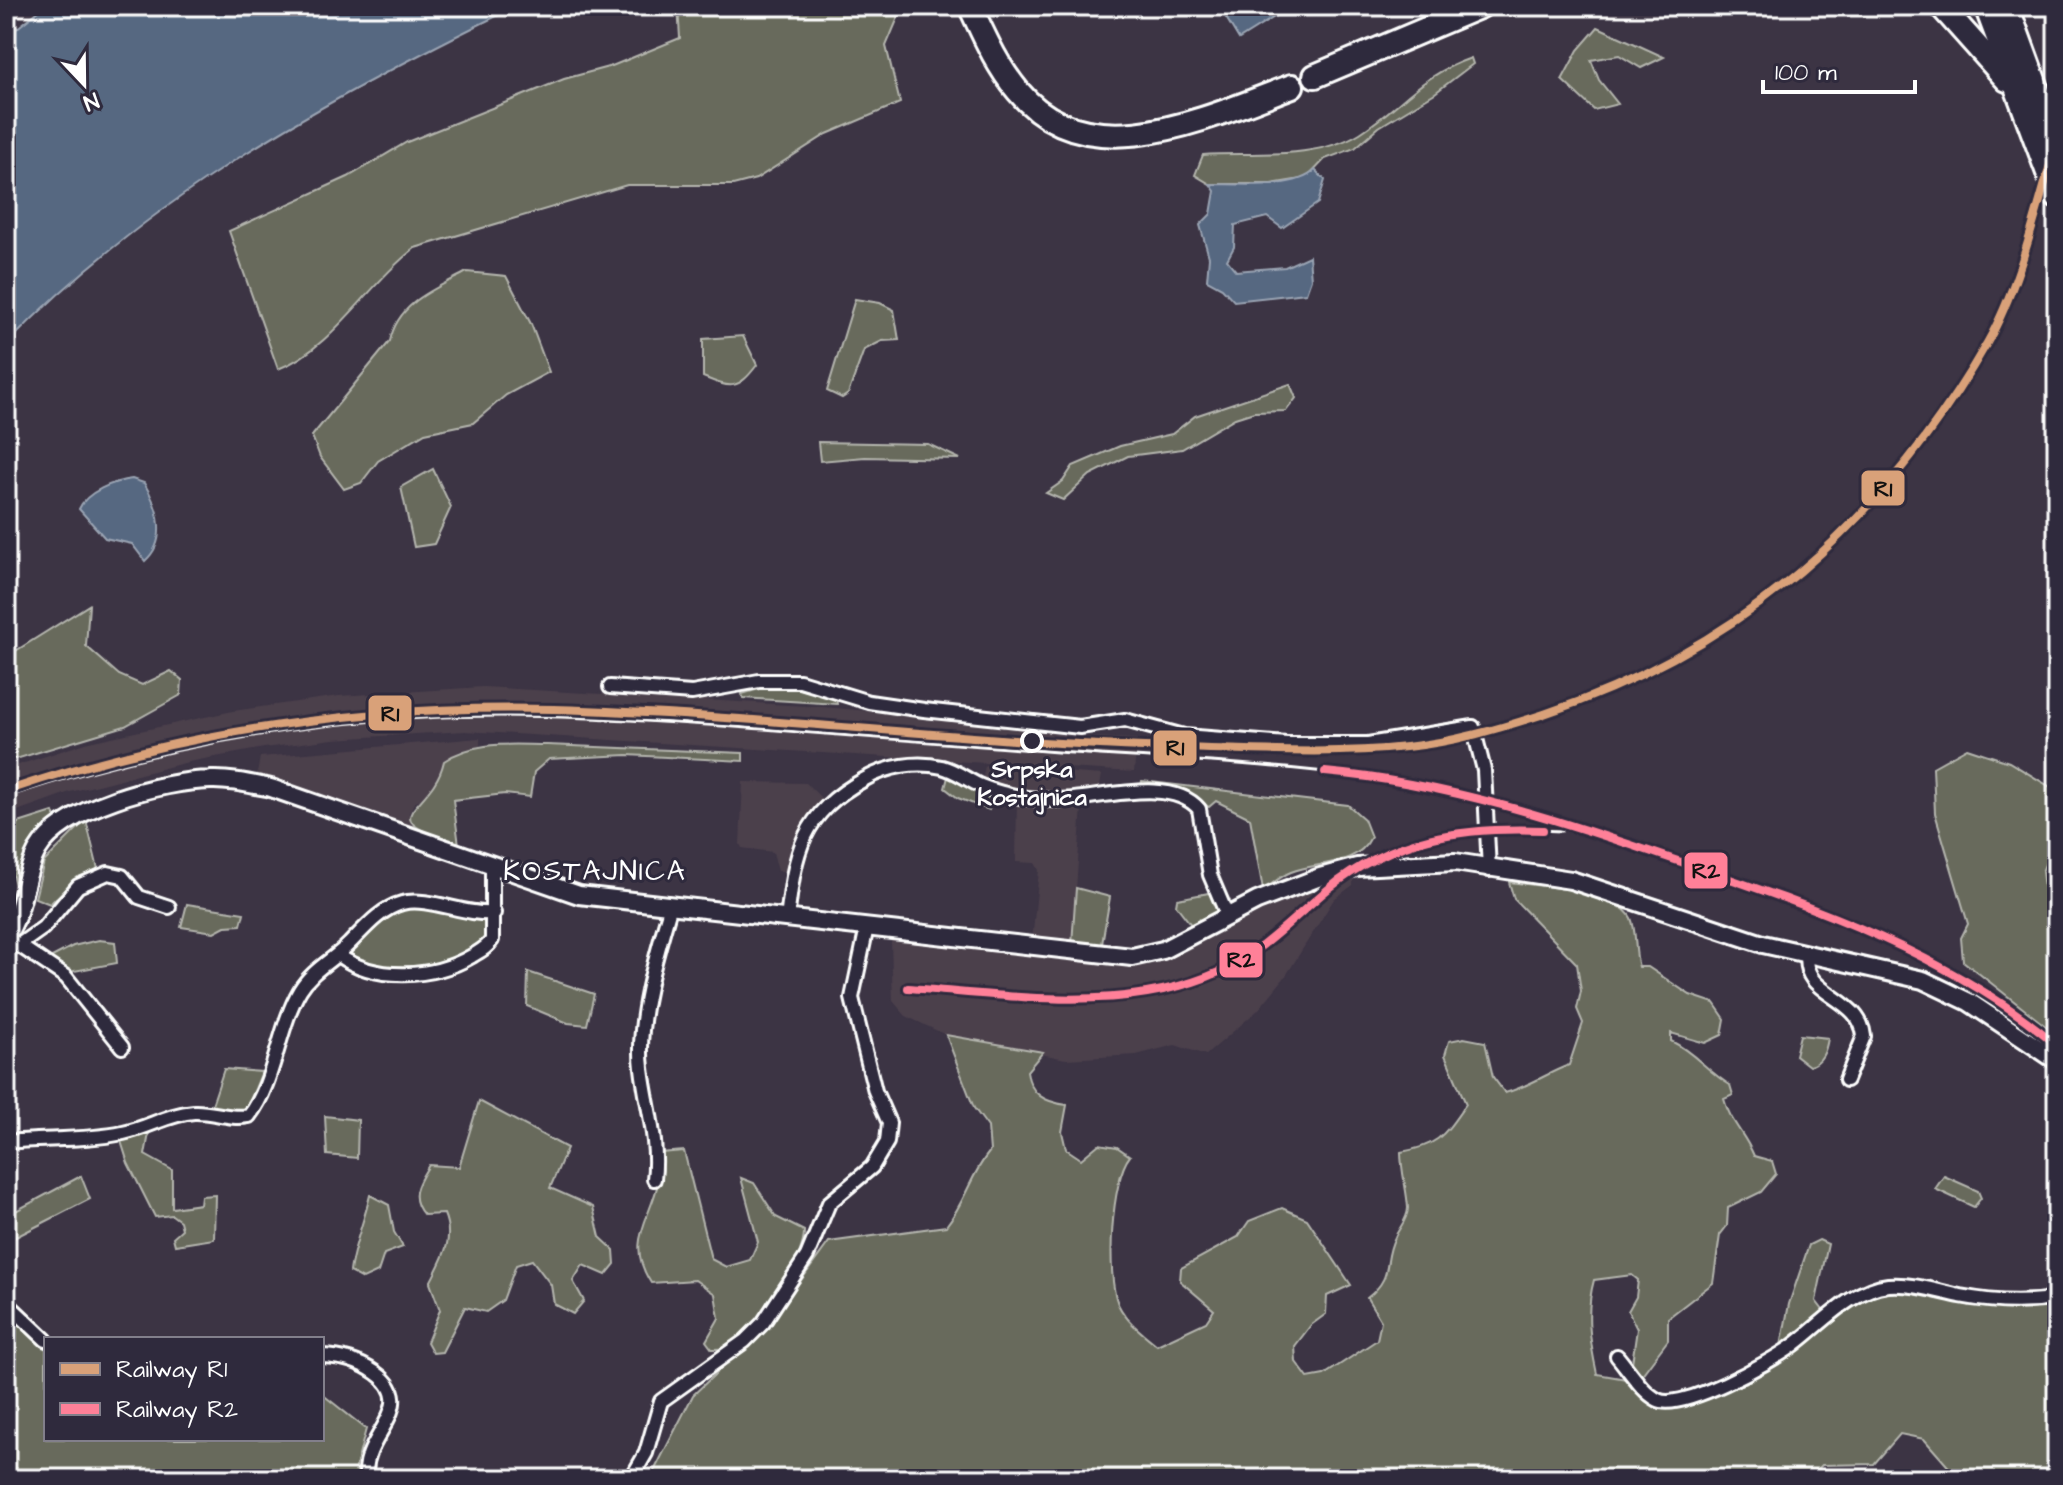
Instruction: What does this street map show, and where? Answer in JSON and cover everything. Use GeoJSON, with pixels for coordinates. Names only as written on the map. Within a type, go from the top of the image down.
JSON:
{"type":"FeatureCollection","features":[{"type":"Feature","properties":{"kind":"highway"},"geometry":{"type":"LineString","coordinates":[[970,6],[990,49],[1020,94],[1041,113],[1073,127],[1109,133],[1151,133],[1181,127],[1292,86]]}},
{"type":"Feature","properties":{"kind":"highway"},"geometry":{"type":"LineString","coordinates":[[1941,6],[1988,56],[2025,108]]}},
{"type":"Feature","properties":{"kind":"highway"},"geometry":{"type":"LineString","coordinates":[[1986,6],[2057,197]]}},
{"type":"Feature","properties":{"kind":"highway"},"geometry":{"type":"LineString","coordinates":[[2007,6],[2057,143]]}},
{"type":"Feature","properties":{"kind":"highway"},"geometry":{"type":"LineString","coordinates":[[1315,76],[1475,8]]}},
{"type":"Feature","properties":{"kind":"main road"},"geometry":{"type":"LineString","coordinates":[[11,939],[36,852],[50,835],[69,820],[112,800],[199,781],[233,780],[271,788],[579,895],[670,908],[1140,957],[1175,945],[1227,915],[1289,887],[1357,867],[1455,862],[1489,870],[1571,880],[1763,944],[1923,980],[1969,1002],[2057,1061]]}},
{"type":"Feature","properties":{"kind":"street"},"geometry":{"type":"LineString","coordinates":[[610,687],[692,693],[759,681],[800,681],[869,702],[924,710],[1080,727],[1125,720],[1184,736],[1272,743],[1368,744],[1471,726],[1476,730],[1484,770],[1489,870]]}},
{"type":"Feature","properties":{"kind":"street"},"geometry":{"type":"LineString","coordinates":[[787,920],[795,863],[806,834],[823,807],[873,775],[892,767],[918,764],[940,767],[979,785],[1034,799],[1073,801],[1118,793],[1182,796],[1199,809],[1210,875],[1227,915]]}},
{"type":"Feature","properties":{"kind":"street"},"geometry":{"type":"LineString","coordinates":[[338,955],[355,967],[413,974],[456,965],[489,946],[494,913],[492,866]]}},
{"type":"Feature","properties":{"kind":"street"},"geometry":{"type":"LineString","coordinates":[[11,939],[43,928],[78,886],[108,873],[122,876],[139,897],[169,907]]}},
{"type":"Feature","properties":{"kind":"street"},"geometry":{"type":"LineString","coordinates":[[6,1142],[83,1139],[126,1133],[174,1115],[196,1112],[240,1118],[249,1116],[301,988],[317,968],[338,955],[371,921],[401,903],[413,901],[481,914],[494,913]]}},
{"type":"Feature","properties":{"kind":"street"},"geometry":{"type":"LineString","coordinates":[[654,1179],[655,1139],[641,1064],[649,994],[670,908]]}},
{"type":"Feature","properties":{"kind":"street"},"geometry":{"type":"LineString","coordinates":[[631,1479],[646,1453],[661,1401],[745,1341],[763,1323],[807,1256],[829,1203],[872,1167],[887,1142],[889,1123],[875,1091],[852,998],[867,927]]}},
{"type":"Feature","properties":{"kind":"street"},"geometry":{"type":"LineString","coordinates":[[11,939],[66,977],[122,1047]]}},
{"type":"Feature","properties":{"kind":"street"},"geometry":{"type":"LineString","coordinates":[[1807,953],[1805,966],[1812,982],[1839,999],[1863,1029],[1864,1036],[1846,1080]]}},
{"type":"Feature","properties":{"kind":"street"},"geometry":{"type":"LineString","coordinates":[[1617,1356],[1649,1394],[1666,1403],[1675,1403],[1774,1358],[1851,1301],[1887,1285],[1985,1300],[2057,1298]]}},
{"type":"Feature","properties":{"kind":"street"},"geometry":{"type":"LineString","coordinates":[[6,1302],[44,1338]]}},
{"type":"Feature","properties":{"kind":"street"},"geometry":{"type":"LineString","coordinates":[[324,1356],[361,1363],[389,1384],[395,1394],[392,1415],[367,1456],[367,1479]]}},
{"type":"Feature","properties":{"kind":"shaded area"},"geometry":{"type":"Polygon","coordinates":[[[483,687],[822,707],[941,717],[1072,736],[1137,739],[1134,772],[465,731],[333,739],[264,748],[188,762],[70,792],[6,815],[6,769],[89,742],[233,711],[339,696],[483,687]]]}},
{"type":"Feature","properties":{"kind":"shaded area"},"geometry":{"type":"Polygon","coordinates":[[[480,738],[480,746],[460,751],[444,761],[440,781],[431,793],[414,803],[409,813],[411,823],[418,831],[256,780],[260,757],[480,738]]]}},
{"type":"Feature","properties":{"kind":"shaded area"},"geometry":{"type":"Polygon","coordinates":[[[985,766],[1102,775],[1099,791],[1035,796],[982,782],[985,766]]]}},
{"type":"Feature","properties":{"kind":"shaded area"},"geometry":{"type":"Polygon","coordinates":[[[743,782],[806,783],[823,800],[805,827],[789,871],[778,871],[773,852],[742,848],[743,782]]]}},
{"type":"Feature","properties":{"kind":"shaded area"},"geometry":{"type":"Polygon","coordinates":[[[1017,800],[1055,808],[1082,806],[1072,944],[1032,942],[1039,870],[1035,863],[1016,862],[1017,800]]]}},
{"type":"Feature","properties":{"kind":"shaded area"},"geometry":{"type":"Polygon","coordinates":[[[1353,876],[1353,885],[1334,899],[1285,977],[1258,1010],[1206,1055],[1175,1045],[1136,1055],[1066,1059],[946,1035],[906,1016],[893,1001],[891,941],[1124,962],[1322,882],[1353,876]]]}},
{"type":"Feature","properties":{"kind":"green space"},"geometry":{"type":"Polygon","coordinates":[[[678,6],[903,6],[886,46],[900,103],[827,134],[756,179],[733,185],[627,185],[415,248],[333,332],[297,360],[278,369],[229,231],[348,177],[407,142],[564,79],[612,66],[680,38],[678,6]]]}},
{"type":"Feature","properties":{"kind":"green space"},"geometry":{"type":"Polygon","coordinates":[[[1598,27],[1664,57],[1641,68],[1619,55],[1591,60],[1599,80],[1618,104],[1594,110],[1562,80],[1578,50],[1598,27]]]}},
{"type":"Feature","properties":{"kind":"green space"},"geometry":{"type":"Polygon","coordinates":[[[1471,58],[1473,64],[1435,93],[1379,127],[1355,148],[1325,159],[1307,178],[1271,184],[1210,184],[1195,175],[1203,155],[1304,151],[1343,142],[1375,123],[1438,74],[1471,58]]]}},
{"type":"Feature","properties":{"kind":"green space"},"geometry":{"type":"Polygon","coordinates":[[[467,272],[506,276],[531,324],[549,372],[506,395],[473,423],[425,433],[378,461],[361,483],[344,489],[320,457],[312,436],[390,341],[394,328],[409,307],[467,272]]]}},
{"type":"Feature","properties":{"kind":"green space"},"geometry":{"type":"Polygon","coordinates":[[[855,299],[880,303],[894,310],[899,340],[882,341],[864,350],[848,394],[842,398],[827,391],[855,299]]]}},
{"type":"Feature","properties":{"kind":"green space"},"geometry":{"type":"Polygon","coordinates":[[[743,336],[757,365],[745,379],[728,385],[703,377],[703,339],[743,336]]]}},
{"type":"Feature","properties":{"kind":"green space"},"geometry":{"type":"Polygon","coordinates":[[[1290,384],[1296,398],[1286,411],[1254,412],[1235,418],[1182,449],[1128,456],[1090,475],[1063,500],[1046,493],[1063,481],[1073,466],[1120,446],[1172,434],[1195,416],[1290,384]]]}},
{"type":"Feature","properties":{"kind":"green space"},"geometry":{"type":"Polygon","coordinates":[[[818,442],[928,444],[960,459],[865,457],[820,461],[818,442]]]}},
{"type":"Feature","properties":{"kind":"green space"},"geometry":{"type":"Polygon","coordinates":[[[433,469],[451,507],[434,544],[414,547],[401,487],[433,469]]]}},
{"type":"Feature","properties":{"kind":"green space"},"geometry":{"type":"Polygon","coordinates":[[[89,605],[86,646],[119,675],[142,685],[171,671],[182,680],[181,695],[125,726],[6,762],[6,657],[89,605]]]}},
{"type":"Feature","properties":{"kind":"green space"},"geometry":{"type":"Polygon","coordinates":[[[769,686],[794,687],[836,699],[837,704],[743,698],[742,694],[769,686]]]}},
{"type":"Feature","properties":{"kind":"green space"},"geometry":{"type":"Polygon","coordinates":[[[494,745],[743,753],[743,761],[627,755],[549,759],[534,772],[530,797],[505,794],[453,800],[459,845],[431,835],[410,819],[412,811],[437,779],[444,761],[456,754],[494,745]]]}},
{"type":"Feature","properties":{"kind":"green space"},"geometry":{"type":"Polygon","coordinates":[[[1967,748],[2009,762],[2057,791],[2057,834],[2042,872],[2047,913],[2057,942],[2057,1035],[1963,961],[1961,938],[1968,924],[1935,813],[1933,767],[1967,748]]]}},
{"type":"Feature","properties":{"kind":"green space"},"geometry":{"type":"Polygon","coordinates":[[[948,777],[992,794],[989,810],[958,798],[945,788],[948,777]]]}},
{"type":"Feature","properties":{"kind":"green space"},"geometry":{"type":"Polygon","coordinates":[[[1142,781],[1348,805],[1364,819],[1371,837],[1356,854],[1291,872],[1263,890],[1250,818],[1216,801],[1209,807],[1185,792],[1141,786],[1142,781]]]}},
{"type":"Feature","properties":{"kind":"green space"},"geometry":{"type":"Polygon","coordinates":[[[53,812],[55,818],[37,834],[27,849],[16,890],[6,845],[6,827],[53,812]]]}},
{"type":"Feature","properties":{"kind":"green space"},"geometry":{"type":"Polygon","coordinates":[[[86,820],[98,869],[70,884],[50,904],[35,898],[44,862],[86,820]]]}},
{"type":"Feature","properties":{"kind":"green space"},"geometry":{"type":"Polygon","coordinates":[[[1509,882],[1576,891],[1610,901],[1631,918],[1639,967],[1648,967],[1690,995],[1714,1003],[1725,1019],[1722,1035],[1705,1043],[1671,1033],[1671,1041],[1730,1085],[1733,1095],[1724,1099],[1730,1115],[1754,1156],[1772,1161],[1776,1174],[1761,1192],[1728,1208],[1727,1226],[1720,1235],[1713,1283],[1668,1318],[1668,1340],[1641,1376],[1632,1363],[1637,1329],[1628,1311],[1636,1297],[1638,1280],[1632,1275],[1594,1280],[1590,1327],[1597,1374],[1626,1379],[1653,1405],[1685,1405],[1769,1368],[1855,1304],[1885,1290],[1916,1291],[1971,1306],[2057,1303],[2057,1479],[1959,1479],[1924,1439],[1900,1434],[1874,1464],[1822,1465],[1808,1479],[646,1479],[653,1473],[693,1395],[772,1320],[829,1242],[946,1226],[953,1217],[990,1151],[988,1127],[974,1108],[946,1035],[1043,1052],[1027,1071],[1035,1092],[1052,1102],[1067,1105],[1062,1132],[1066,1149],[1081,1159],[1099,1144],[1117,1147],[1130,1156],[1118,1185],[1112,1228],[1114,1290],[1125,1316],[1157,1345],[1206,1322],[1214,1310],[1180,1281],[1181,1268],[1238,1237],[1249,1221],[1282,1208],[1307,1219],[1351,1285],[1327,1296],[1326,1314],[1311,1325],[1295,1346],[1296,1362],[1308,1378],[1324,1375],[1377,1340],[1381,1321],[1367,1298],[1385,1276],[1391,1246],[1408,1212],[1401,1152],[1425,1146],[1440,1137],[1466,1104],[1445,1055],[1449,1041],[1464,1038],[1485,1042],[1493,1077],[1505,1093],[1569,1065],[1583,1023],[1577,1009],[1581,991],[1577,964],[1514,899],[1509,882]]]}},
{"type":"Feature","properties":{"kind":"green space"},"geometry":{"type":"Polygon","coordinates":[[[1076,888],[1110,897],[1102,944],[1072,944],[1076,888]]]}},
{"type":"Feature","properties":{"kind":"green space"},"geometry":{"type":"Polygon","coordinates":[[[1214,892],[1220,910],[1192,926],[1176,905],[1177,899],[1214,892]]]}},
{"type":"Feature","properties":{"kind":"green space"},"geometry":{"type":"Polygon","coordinates":[[[187,904],[244,913],[241,925],[225,926],[214,932],[181,927],[187,904]]]}},
{"type":"Feature","properties":{"kind":"green space"},"geometry":{"type":"Polygon","coordinates":[[[420,907],[464,918],[490,919],[485,943],[452,958],[418,967],[382,967],[348,954],[388,917],[420,907]]]}},
{"type":"Feature","properties":{"kind":"green space"},"geometry":{"type":"Polygon","coordinates":[[[99,940],[115,942],[117,963],[69,972],[50,958],[73,946],[99,940]]]}},
{"type":"Feature","properties":{"kind":"green space"},"geometry":{"type":"Polygon","coordinates":[[[528,972],[594,994],[587,1025],[568,1023],[527,1006],[528,972]]]}},
{"type":"Feature","properties":{"kind":"green space"},"geometry":{"type":"Polygon","coordinates":[[[1800,1035],[1828,1038],[1823,1056],[1809,1066],[1795,1055],[1800,1035]]]}},
{"type":"Feature","properties":{"kind":"green space"},"geometry":{"type":"Polygon","coordinates":[[[224,1069],[262,1072],[247,1108],[231,1111],[211,1108],[224,1069]]]}},
{"type":"Feature","properties":{"kind":"green space"},"geometry":{"type":"Polygon","coordinates":[[[479,1101],[567,1148],[550,1188],[593,1207],[600,1237],[614,1250],[615,1264],[606,1275],[583,1265],[573,1281],[584,1301],[573,1314],[554,1304],[551,1285],[532,1260],[516,1265],[503,1300],[486,1312],[465,1307],[442,1352],[433,1353],[427,1342],[440,1310],[430,1283],[446,1249],[448,1232],[444,1214],[424,1215],[416,1202],[416,1190],[429,1165],[459,1167],[479,1101]]]}},
{"type":"Feature","properties":{"kind":"green space"},"geometry":{"type":"Polygon","coordinates":[[[325,1116],[358,1120],[357,1158],[327,1155],[325,1116]]]}},
{"type":"Feature","properties":{"kind":"green space"},"geometry":{"type":"Polygon","coordinates":[[[150,1128],[145,1155],[172,1170],[172,1208],[200,1204],[201,1196],[215,1195],[214,1239],[175,1245],[173,1237],[182,1229],[180,1221],[172,1215],[155,1217],[128,1163],[120,1138],[150,1128]]]}},
{"type":"Feature","properties":{"kind":"green space"},"geometry":{"type":"Polygon","coordinates":[[[684,1151],[711,1259],[726,1267],[750,1260],[758,1242],[741,1178],[754,1183],[776,1217],[804,1231],[796,1259],[777,1293],[740,1336],[722,1348],[712,1349],[706,1341],[719,1318],[715,1294],[695,1280],[651,1283],[640,1255],[642,1231],[660,1176],[660,1153],[684,1151]]]}},
{"type":"Feature","properties":{"kind":"green space"},"geometry":{"type":"Polygon","coordinates":[[[81,1176],[90,1199],[6,1242],[6,1216],[81,1176]]]}},
{"type":"Feature","properties":{"kind":"green space"},"geometry":{"type":"Polygon","coordinates":[[[1944,1176],[1978,1191],[1981,1198],[1974,1207],[1935,1189],[1944,1176]]]}},
{"type":"Feature","properties":{"kind":"green space"},"geometry":{"type":"Polygon","coordinates":[[[370,1195],[389,1205],[394,1232],[403,1247],[384,1254],[378,1272],[363,1279],[350,1272],[370,1195]]]}},
{"type":"Feature","properties":{"kind":"green space"},"geometry":{"type":"Polygon","coordinates":[[[1819,1240],[1828,1244],[1816,1301],[1826,1314],[1781,1346],[1789,1304],[1809,1245],[1819,1240]]]}},
{"type":"Feature","properties":{"kind":"green space"},"geometry":{"type":"Polygon","coordinates":[[[6,1313],[44,1347],[44,1441],[324,1441],[324,1396],[366,1429],[356,1467],[359,1479],[6,1479],[6,1359],[10,1359],[10,1339],[6,1334],[6,1313]]]}},
{"type":"Feature","properties":{"kind":"water"},"geometry":{"type":"Polygon","coordinates":[[[45,6],[517,6],[379,76],[246,153],[121,241],[62,291],[6,345],[6,37],[45,6]]]}},
{"type":"Feature","properties":{"kind":"water"},"geometry":{"type":"Polygon","coordinates":[[[1219,6],[1352,6],[1316,15],[1276,16],[1239,39],[1219,6]]]}},
{"type":"Feature","properties":{"kind":"water"},"geometry":{"type":"Polygon","coordinates":[[[1315,170],[1325,180],[1318,203],[1282,228],[1267,217],[1235,225],[1234,247],[1227,260],[1236,271],[1285,267],[1309,256],[1311,279],[1306,293],[1234,301],[1222,288],[1207,280],[1209,257],[1200,225],[1211,214],[1215,191],[1210,184],[1281,183],[1294,181],[1315,170]]]}},
{"type":"Feature","properties":{"kind":"water"},"geometry":{"type":"Polygon","coordinates":[[[132,479],[144,483],[159,523],[157,543],[145,561],[132,544],[105,538],[79,509],[88,497],[101,488],[132,479]]]}},
{"type":"Feature","properties":{"kind":"railway"},"geometry":{"type":"LineString","coordinates":[[6,797],[108,767],[212,743],[370,721],[466,716],[679,723],[1333,773],[1417,785],[1530,813],[1827,914],[1924,958],[1970,983],[2015,1012],[2057,1045]]}},
{"type":"Feature","properties":{"kind":"railway"},"geometry":{"type":"LineString","coordinates":[[908,988],[1015,997],[1088,999],[1159,991],[1193,982],[1239,960],[1356,868],[1404,844],[1456,833],[1562,831]]}},
{"type":"Feature","properties":{"kind":"rail line","name":"R1"},"geometry":{"type":"LineString","coordinates":[[6,791],[72,770],[208,737],[345,717],[415,711],[554,709],[632,712],[1024,741],[1294,751],[1350,751],[1424,745],[1527,720],[1615,686],[1682,653],[1744,615],[1801,571],[1854,522],[1902,467],[1946,408],[1999,321],[2019,271],[2057,141]]}},
{"type":"Feature","properties":{"kind":"rail line","name":"R2"},"geometry":{"type":"LineString","coordinates":[[1325,772],[1415,785],[1504,806],[1591,832],[1778,896],[1876,935],[1924,958],[2015,1012],[2057,1045]]}},
{"type":"Feature","properties":{"kind":"rail line","name":"R2"},"geometry":{"type":"LineString","coordinates":[[908,988],[1067,999],[1107,998],[1184,985],[1236,963],[1277,934],[1352,872],[1402,847],[1456,834],[1543,830]]}},
{"type":"Feature","properties":{"kind":"place","name":"Srpska Kostajnica"},"geometry":{"type":"Point","coordinates":[1032,741]}},
{"type":"Feature","properties":{"kind":"district","name":"KOSTAJNICA"},"geometry":{"type":"Point","coordinates":[595,871]}}]}
